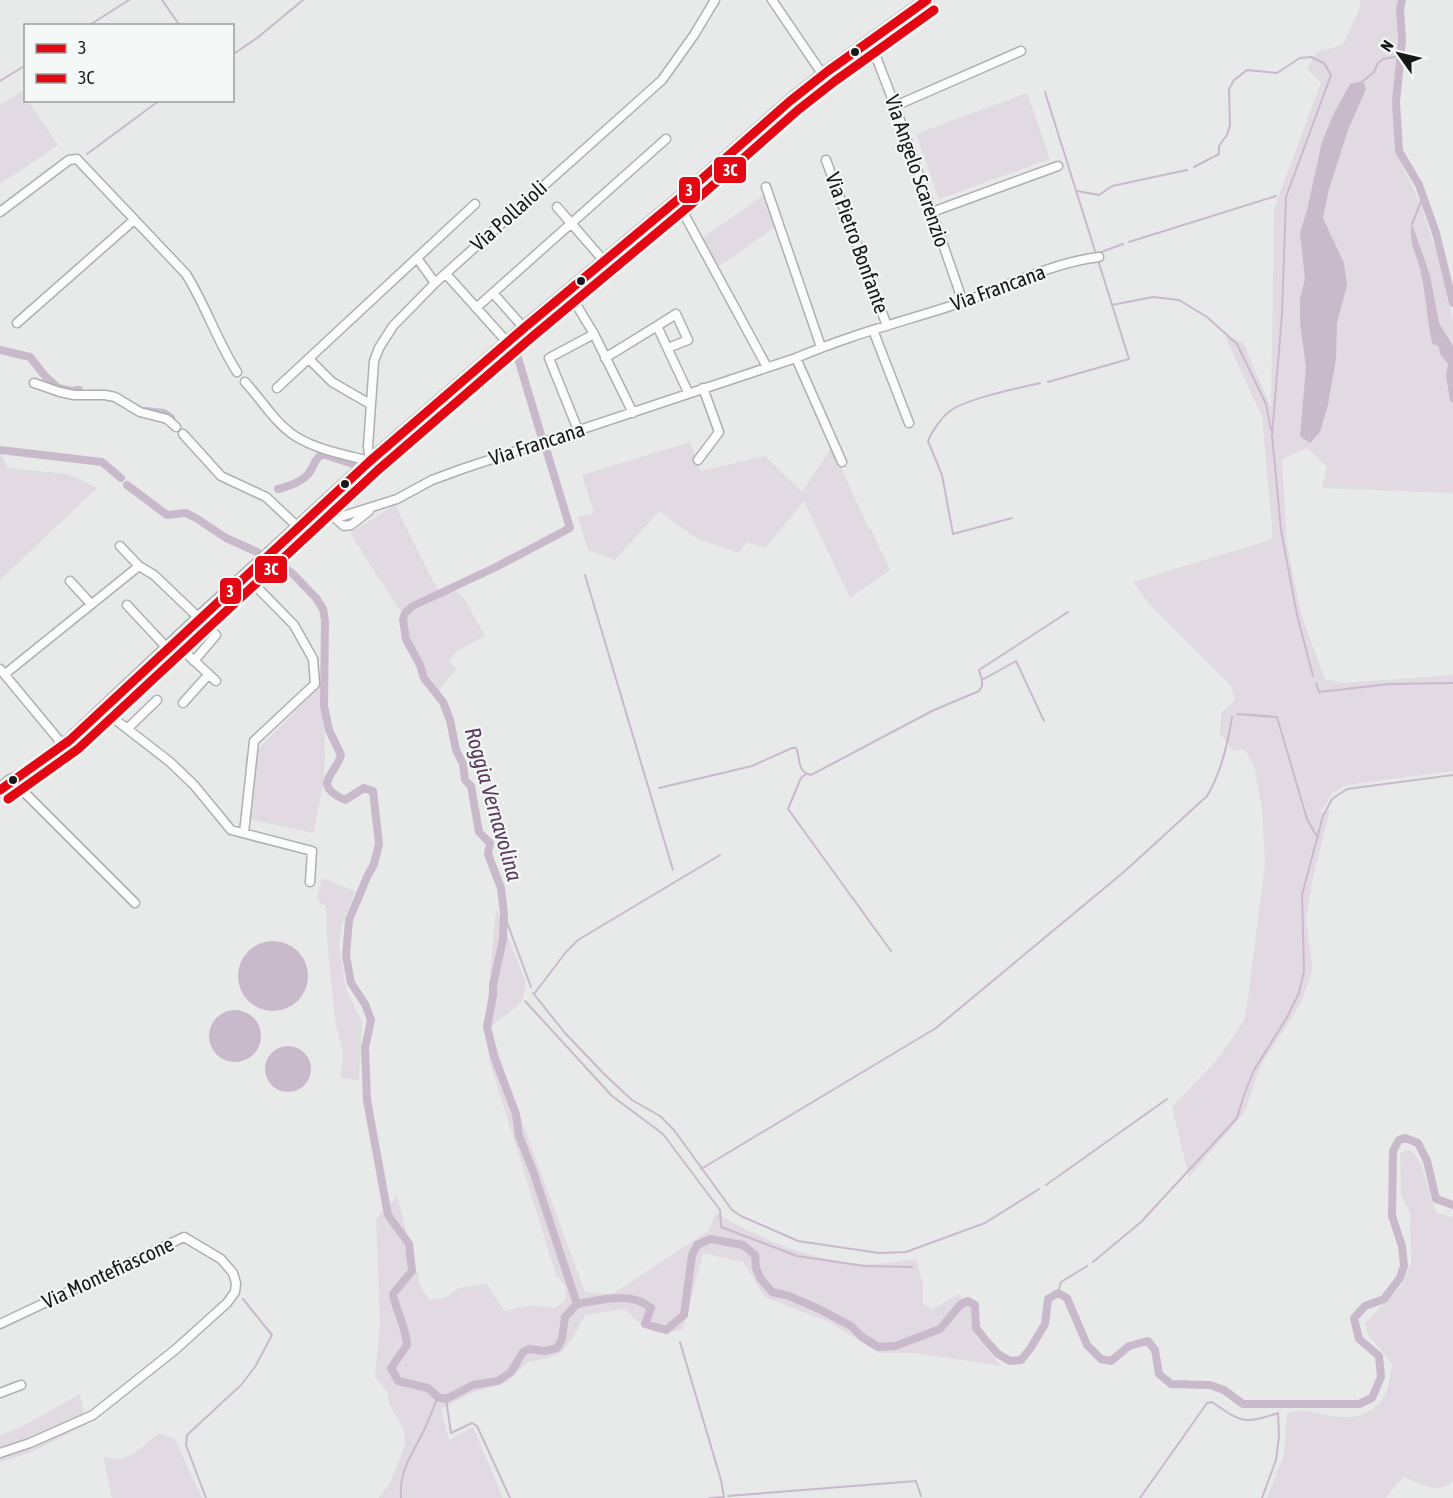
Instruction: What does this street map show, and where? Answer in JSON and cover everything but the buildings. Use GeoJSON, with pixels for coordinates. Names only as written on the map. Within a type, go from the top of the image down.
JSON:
{"type":"FeatureCollection","features":[{"type":"Feature","properties":{"kind":"main road"},"geometry":{"type":"LineString","coordinates":[[5,786],[24,775],[63,745],[103,710],[170,645],[370,461],[507,342],[677,201],[823,75],[927,0]]}},
{"type":"Feature","properties":{"kind":"street","name":"Via Pollaioli"},"geometry":{"type":"LineString","coordinates":[[370,461],[368,447],[374,361],[379,348],[393,326],[435,283],[662,80],[684,51],[715,0]]}},
{"type":"Feature","properties":{"kind":"street"},"geometry":{"type":"LineString","coordinates":[[772,0],[823,75]]}},
{"type":"Feature","properties":{"kind":"street","name":"Via Angelo Scarenzio"},"geometry":{"type":"LineString","coordinates":[[870,41],[963,302]]}},
{"type":"Feature","properties":{"kind":"street"},"geometry":{"type":"LineString","coordinates":[[895,106],[1021,51]]}},
{"type":"Feature","properties":{"kind":"street"},"geometry":{"type":"LineString","coordinates":[[476,308],[666,139]]}},
{"type":"Feature","properties":{"kind":"street"},"geometry":{"type":"LineString","coordinates":[[0,212],[69,160],[76,159],[186,274],[199,295],[225,353],[237,372]]}},
{"type":"Feature","properties":{"kind":"street","name":"Via Pietro Bonfante"},"geometry":{"type":"LineString","coordinates":[[826,160],[887,326]]}},
{"type":"Feature","properties":{"kind":"street"},"geometry":{"type":"LineString","coordinates":[[932,212],[1059,166]]}},
{"type":"Feature","properties":{"kind":"street"},"geometry":{"type":"LineString","coordinates":[[766,188],[821,347]]}},
{"type":"Feature","properties":{"kind":"street"},"geometry":{"type":"LineString","coordinates":[[677,201],[767,367]]}},
{"type":"Feature","properties":{"kind":"street"},"geometry":{"type":"LineString","coordinates":[[277,388],[475,204]]}},
{"type":"Feature","properties":{"kind":"street"},"geometry":{"type":"LineString","coordinates":[[557,207],[604,261]]}},
{"type":"Feature","properties":{"kind":"street"},"geometry":{"type":"LineString","coordinates":[[17,323],[134,220]]}},
{"type":"Feature","properties":{"kind":"street","name":"Via Francana"},"geometry":{"type":"LineString","coordinates":[[337,518],[397,499],[432,480],[462,469],[796,358],[821,347],[963,302],[1076,260],[1098,257]]}},
{"type":"Feature","properties":{"kind":"street"},"geometry":{"type":"LineString","coordinates":[[417,258],[435,283]]}},
{"type":"Feature","properties":{"kind":"street"},"geometry":{"type":"LineString","coordinates":[[446,273],[507,342]]}},
{"type":"Feature","properties":{"kind":"street"},"geometry":{"type":"LineString","coordinates":[[568,291],[594,334],[633,413]]}},
{"type":"Feature","properties":{"kind":"street"},"geometry":{"type":"LineString","coordinates":[[493,293],[524,328]]}},
{"type":"Feature","properties":{"kind":"street"},"geometry":{"type":"LineString","coordinates":[[605,358],[676,314],[688,340],[668,348]]}},
{"type":"Feature","properties":{"kind":"street"},"geometry":{"type":"LineString","coordinates":[[657,326],[688,392]]}},
{"type":"Feature","properties":{"kind":"street"},"geometry":{"type":"LineString","coordinates":[[873,330],[909,423]]}},
{"type":"Feature","properties":{"kind":"street"},"geometry":{"type":"LineString","coordinates":[[578,430],[549,358],[594,334]]}},
{"type":"Feature","properties":{"kind":"street"},"geometry":{"type":"LineString","coordinates":[[796,358],[842,462]]}},
{"type":"Feature","properties":{"kind":"street"},"geometry":{"type":"LineString","coordinates":[[309,359],[332,382],[370,404]]}},
{"type":"Feature","properties":{"kind":"street"},"geometry":{"type":"LineString","coordinates":[[34,382],[74,395],[115,397],[140,412],[167,419],[180,430],[221,476],[266,496],[298,528]]}},
{"type":"Feature","properties":{"kind":"street"},"geometry":{"type":"LineString","coordinates":[[245,382],[270,412],[294,435],[313,445],[370,461]]}},
{"type":"Feature","properties":{"kind":"street"},"geometry":{"type":"LineString","coordinates":[[698,460],[719,432],[703,388]]}},
{"type":"Feature","properties":{"kind":"street","name":"Via Francana"},"geometry":{"type":"LineString","coordinates":[[322,506],[344,526],[358,521],[374,507]]}},
{"type":"Feature","properties":{"kind":"street"},"geometry":{"type":"LineString","coordinates":[[120,546],[139,566],[154,575],[216,635],[194,661]]}},
{"type":"Feature","properties":{"kind":"street"},"geometry":{"type":"LineString","coordinates":[[63,745],[2,671],[139,566]]}},
{"type":"Feature","properties":{"kind":"street"},"geometry":{"type":"LineString","coordinates":[[244,833],[254,741],[315,684],[313,659],[294,625],[246,576]]}},
{"type":"Feature","properties":{"kind":"street"},"geometry":{"type":"LineString","coordinates":[[70,581],[91,604]]}},
{"type":"Feature","properties":{"kind":"street"},"geometry":{"type":"LineString","coordinates":[[127,606],[170,645],[194,661],[212,677],[183,703]]}},
{"type":"Feature","properties":{"kind":"street"},"geometry":{"type":"LineString","coordinates":[[127,729],[157,700]]}},
{"type":"Feature","properties":{"kind":"street"},"geometry":{"type":"LineString","coordinates":[[103,710],[170,762],[194,785],[231,830],[312,851],[310,882]]}},
{"type":"Feature","properties":{"kind":"street"},"geometry":{"type":"LineString","coordinates":[[5,786],[20,788],[135,903]]}},
{"type":"Feature","properties":{"kind":"street","name":"Via Montefiascone"},"geometry":{"type":"LineString","coordinates":[[0,1324],[184,1237],[220,1259],[233,1273],[236,1283],[235,1292],[227,1303],[176,1349],[93,1415],[30,1443],[0,1453]]}},
{"type":"Feature","properties":{"kind":"street"},"geometry":{"type":"LineString","coordinates":[[0,1393],[21,1385]]}},
{"type":"Feature","properties":{"kind":"shaded area"},"geometry":{"type":"Polygon","coordinates":[[[1361,0],[1399,0],[1394,95],[1394,149],[1420,202],[1437,255],[1453,320],[1453,493],[1322,488],[1327,467],[1307,448],[1282,459],[1287,543],[1301,614],[1325,679],[1343,683],[1453,675],[1453,771],[1347,785],[1333,792],[1323,809],[1317,813],[1330,810],[1312,881],[1306,920],[1313,969],[1301,1003],[1261,1065],[1244,1113],[1189,1177],[1172,1107],[1217,1060],[1244,1020],[1265,864],[1262,809],[1254,766],[1245,750],[1234,752],[1220,734],[1221,713],[1235,700],[1231,686],[1150,605],[1133,582],[1273,539],[1262,417],[1225,336],[1243,342],[1271,407],[1274,209],[1321,82],[1307,69],[1317,52],[1343,45],[1359,10],[1361,0]]]}},
{"type":"Feature","properties":{"kind":"shaded area"},"geometry":{"type":"Polygon","coordinates":[[[1363,81],[1366,89],[1348,130],[1329,189],[1323,218],[1344,263],[1347,285],[1337,323],[1336,359],[1328,405],[1320,432],[1310,443],[1300,436],[1306,367],[1300,323],[1300,299],[1305,279],[1300,233],[1322,142],[1333,115],[1350,84],[1363,81]]]}},
{"type":"Feature","properties":{"kind":"shaded area"},"geometry":{"type":"Polygon","coordinates":[[[22,91],[24,102],[29,102],[58,145],[0,184],[0,105],[22,91]]]}},
{"type":"Feature","properties":{"kind":"shaded area"},"geometry":{"type":"Polygon","coordinates":[[[1027,93],[1050,159],[939,199],[916,134],[1027,93]]]}},
{"type":"Feature","properties":{"kind":"shaded area"},"geometry":{"type":"Polygon","coordinates":[[[765,194],[778,225],[718,267],[703,238],[765,194]]]}},
{"type":"Feature","properties":{"kind":"shaded area"},"geometry":{"type":"Polygon","coordinates":[[[1412,224],[1430,275],[1439,323],[1453,346],[1453,403],[1450,401],[1446,375],[1448,364],[1440,354],[1439,347],[1432,343],[1421,273],[1412,242],[1412,224]]]}},
{"type":"Feature","properties":{"kind":"shaded area"},"geometry":{"type":"Polygon","coordinates":[[[690,442],[701,471],[765,456],[802,492],[832,447],[890,570],[850,598],[804,501],[765,548],[747,542],[739,553],[696,538],[659,511],[615,560],[588,550],[578,517],[594,513],[582,475],[690,442]]]}},
{"type":"Feature","properties":{"kind":"shaded area"},"geometry":{"type":"Polygon","coordinates":[[[0,453],[8,468],[68,474],[97,488],[0,580],[0,453]]]}},
{"type":"Feature","properties":{"kind":"shaded area"},"geometry":{"type":"Polygon","coordinates":[[[395,505],[438,591],[400,611],[350,533],[395,505]]]}},
{"type":"Feature","properties":{"kind":"shaded area"},"geometry":{"type":"Polygon","coordinates":[[[454,590],[464,598],[485,636],[456,652],[449,661],[456,669],[439,690],[412,645],[407,615],[454,590]]]}},
{"type":"Feature","properties":{"kind":"shaded area"},"geometry":{"type":"Polygon","coordinates":[[[321,685],[325,740],[324,782],[313,833],[248,819],[245,758],[255,752],[321,685]]]}},
{"type":"Feature","properties":{"kind":"shaded area"},"geometry":{"type":"Polygon","coordinates":[[[322,878],[355,891],[342,925],[339,945],[346,989],[362,1022],[359,1080],[341,1078],[343,1053],[335,1020],[326,906],[320,903],[317,897],[322,878]]]}},
{"type":"Feature","properties":{"kind":"shaded area"},"geometry":{"type":"Polygon","coordinates":[[[496,908],[525,980],[519,1004],[491,1028],[509,1086],[585,1292],[613,1294],[708,1231],[716,1213],[769,1240],[825,1258],[870,1264],[916,1259],[923,1284],[923,1303],[932,1310],[958,1294],[972,1306],[976,1337],[1001,1366],[915,1353],[879,1353],[831,1323],[765,1297],[743,1262],[703,1253],[683,1329],[664,1333],[650,1330],[624,1309],[585,1315],[562,1352],[549,1358],[528,1362],[507,1382],[469,1394],[441,1409],[449,1440],[473,1427],[503,1498],[379,1498],[390,1483],[405,1445],[404,1430],[389,1403],[388,1393],[375,1377],[380,1325],[376,1219],[397,1196],[421,1287],[429,1300],[445,1298],[459,1288],[487,1284],[504,1311],[531,1305],[554,1308],[565,1301],[566,1287],[556,1275],[490,1063],[485,1033],[496,908]]]}},
{"type":"Feature","properties":{"kind":"shaded area"},"geometry":{"type":"Polygon","coordinates":[[[273,941],[286,944],[298,951],[305,963],[308,976],[305,989],[298,1001],[286,1008],[273,1011],[260,1008],[248,1001],[241,989],[238,976],[241,963],[248,951],[260,944],[273,941]]]}},
{"type":"Feature","properties":{"kind":"shaded area"},"geometry":{"type":"Polygon","coordinates":[[[235,1010],[245,1012],[253,1018],[259,1026],[261,1036],[259,1046],[253,1054],[245,1060],[235,1062],[225,1060],[217,1054],[211,1046],[209,1036],[211,1026],[217,1018],[225,1012],[235,1010]]]}},
{"type":"Feature","properties":{"kind":"shaded area"},"geometry":{"type":"Polygon","coordinates":[[[288,1046],[304,1053],[311,1069],[304,1085],[288,1092],[272,1085],[265,1069],[272,1053],[288,1046]]]}},
{"type":"Feature","properties":{"kind":"shaded area"},"geometry":{"type":"Polygon","coordinates":[[[1405,1150],[1412,1151],[1421,1164],[1436,1213],[1453,1217],[1453,1481],[1441,1488],[1435,1488],[1403,1477],[1386,1498],[1267,1498],[1284,1455],[1287,1413],[1303,1411],[1335,1417],[1359,1416],[1373,1409],[1386,1393],[1392,1364],[1368,1335],[1365,1323],[1402,1285],[1411,1263],[1410,1213],[1401,1196],[1400,1154],[1405,1150]]]}},
{"type":"Feature","properties":{"kind":"shaded area"},"geometry":{"type":"Polygon","coordinates":[[[80,1394],[86,1425],[30,1453],[0,1462],[0,1435],[21,1427],[80,1394]]]}},
{"type":"Feature","properties":{"kind":"shaded area"},"geometry":{"type":"Polygon","coordinates":[[[159,1433],[175,1439],[202,1498],[112,1498],[103,1456],[111,1459],[126,1457],[159,1433]]]}},
{"type":"Feature","properties":{"kind":"waterway"},"geometry":{"type":"LineString","coordinates":[[91,24],[129,0]]}},
{"type":"Feature","properties":{"kind":"waterway"},"geometry":{"type":"LineString","coordinates":[[162,0],[179,24]]}},
{"type":"Feature","properties":{"kind":"waterway"},"geometry":{"type":"LineString","coordinates":[[234,54],[303,0]]}},
{"type":"Feature","properties":{"kind":"waterway"},"geometry":{"type":"LineString","coordinates":[[1402,0],[1400,9],[1402,40],[1396,102],[1399,151],[1419,185],[1436,233],[1453,303]]}},
{"type":"Feature","properties":{"kind":"waterway"},"geometry":{"type":"LineString","coordinates":[[1363,81],[1374,72],[1378,63],[1383,59],[1400,56]]}},
{"type":"Feature","properties":{"kind":"waterway"},"geometry":{"type":"LineString","coordinates":[[1194,167],[1219,154],[1219,146],[1227,135],[1230,125],[1229,89],[1234,80],[1247,70],[1277,73],[1300,58],[1311,57],[1324,63],[1331,75],[1286,197],[1282,314],[1272,435],[1281,530],[1297,615],[1313,676]]}},
{"type":"Feature","properties":{"kind":"waterway"},"geometry":{"type":"LineString","coordinates":[[0,81],[24,66]]}},
{"type":"Feature","properties":{"kind":"waterway"},"geometry":{"type":"LineString","coordinates":[[1045,92],[1096,254],[1123,244]]}},
{"type":"Feature","properties":{"kind":"waterway"},"geometry":{"type":"LineString","coordinates":[[87,154],[157,102]]}},
{"type":"Feature","properties":{"kind":"waterway"},"geometry":{"type":"LineString","coordinates":[[1077,191],[1099,195],[1112,186],[1187,170]]}},
{"type":"Feature","properties":{"kind":"waterway"},"geometry":{"type":"LineString","coordinates":[[1129,242],[1276,196]]}},
{"type":"Feature","properties":{"kind":"waterway"},"geometry":{"type":"LineString","coordinates":[[1412,224],[1423,197]]}},
{"type":"Feature","properties":{"kind":"waterway"},"geometry":{"type":"LineString","coordinates":[[1048,382],[1129,359],[1098,260]]}},
{"type":"Feature","properties":{"kind":"waterway"},"geometry":{"type":"LineString","coordinates":[[1112,305],[1153,297],[1179,300],[1207,317],[1237,344],[1266,404],[1271,430]]}},
{"type":"Feature","properties":{"kind":"waterway","name":"Roggia Vernavolina"},"geometry":{"type":"LineString","coordinates":[[515,348],[541,435]]}},
{"type":"Feature","properties":{"kind":"waterway","name":"Roggia Vernavolina"},"geometry":{"type":"LineString","coordinates":[[0,350],[30,357],[58,388],[79,390]]}},
{"type":"Feature","properties":{"kind":"waterway"},"geometry":{"type":"LineString","coordinates":[[1012,518],[953,534],[942,475],[928,441],[940,421],[957,407],[993,394],[1040,383]]}},
{"type":"Feature","properties":{"kind":"waterway","name":"Roggia Vernavolina"},"geometry":{"type":"LineString","coordinates":[[146,411],[164,413],[171,418]]}},
{"type":"Feature","properties":{"kind":"waterway"},"geometry":{"type":"LineString","coordinates":[[0,450],[102,462],[121,478]]}},
{"type":"Feature","properties":{"kind":"waterway","name":"Roggia Vernavolina"},"geometry":{"type":"LineString","coordinates":[[547,452],[570,528],[496,567],[413,606],[405,613],[403,620],[406,639],[420,665],[424,678],[443,702],[450,720],[456,750],[463,764],[465,780],[471,786],[479,832],[490,843],[488,854],[501,888],[504,914],[503,939],[487,1027],[494,1056],[516,1114],[519,1136],[533,1171],[577,1304]]}},
{"type":"Feature","properties":{"kind":"waterway","name":"Roggia Vernavolina"},"geometry":{"type":"LineString","coordinates":[[278,489],[292,485],[305,477],[316,459],[322,454],[353,464]]}},
{"type":"Feature","properties":{"kind":"waterway"},"geometry":{"type":"LineString","coordinates":[[127,485],[167,515],[186,513],[226,538],[255,551],[292,573],[316,598],[323,609],[325,621],[324,706],[329,730],[341,755],[327,784],[329,789],[345,800],[364,788],[373,791],[379,844],[374,864],[349,920],[346,956],[351,983],[365,1004],[371,1020],[365,1048],[367,1100],[388,1215],[409,1244],[412,1271],[393,1294],[407,1345],[391,1368],[398,1381],[428,1388],[438,1397],[446,1399],[473,1385],[498,1381],[511,1372],[523,1352],[529,1349],[545,1351],[557,1348],[562,1339],[565,1317],[577,1304],[616,1298],[635,1300],[651,1308],[645,1324],[666,1330],[684,1315],[692,1255],[697,1245],[710,1239],[743,1245],[755,1255],[756,1268],[761,1279],[772,1292],[789,1296],[819,1309],[851,1326],[862,1337],[878,1347],[895,1346],[940,1329],[961,1304],[968,1301],[975,1305],[976,1328],[987,1342],[998,1354],[1010,1361],[1021,1360],[1045,1324],[1048,1299],[1058,1293],[1067,1298],[1087,1345],[1101,1359],[1111,1361],[1129,1346],[1148,1341],[1155,1350],[1159,1374],[1171,1384],[1210,1385],[1224,1390],[1243,1404],[1359,1404],[1372,1398],[1381,1377],[1379,1356],[1359,1339],[1354,1318],[1365,1306],[1384,1299],[1400,1278],[1404,1266],[1402,1246],[1392,1216],[1393,1151],[1399,1140],[1405,1138],[1418,1143],[1427,1161],[1436,1199],[1453,1205]]}},
{"type":"Feature","properties":{"kind":"waterway"},"geometry":{"type":"LineString","coordinates":[[585,575],[673,870]]}},
{"type":"Feature","properties":{"kind":"waterway"},"geometry":{"type":"LineString","coordinates":[[982,680],[979,670],[1068,612]]}},
{"type":"Feature","properties":{"kind":"waterway"},"geometry":{"type":"LineString","coordinates":[[659,788],[752,766],[792,748],[796,748],[803,771],[811,775],[932,711],[979,691],[982,680],[1016,661],[1044,721]]}},
{"type":"Feature","properties":{"kind":"waterway"},"geometry":{"type":"LineString","coordinates":[[1316,683],[1319,692],[1390,684],[1453,683]]}},
{"type":"Feature","properties":{"kind":"waterway"},"geometry":{"type":"LineString","coordinates":[[1237,714],[1277,717],[1307,819],[1316,835]]}},
{"type":"Feature","properties":{"kind":"waterway"},"geometry":{"type":"LineString","coordinates":[[701,1169],[936,1028],[1125,871],[1207,796],[1223,758],[1232,717]]}},
{"type":"Feature","properties":{"kind":"waterway"},"geometry":{"type":"LineString","coordinates":[[806,774],[801,778],[788,809],[891,951]]}},
{"type":"Feature","properties":{"kind":"waterway"},"geometry":{"type":"LineString","coordinates":[[1093,1262],[1141,1222],[1237,1118],[1254,1070],[1286,1019],[1299,993],[1304,971],[1302,895],[1323,816],[1332,799],[1347,789],[1453,775]]}},
{"type":"Feature","properties":{"kind":"waterway"},"geometry":{"type":"LineString","coordinates":[[534,994],[578,940],[720,855]]}},
{"type":"Feature","properties":{"kind":"waterway"},"geometry":{"type":"LineString","coordinates":[[504,914],[531,987]]}},
{"type":"Feature","properties":{"kind":"waterway"},"geometry":{"type":"LineString","coordinates":[[533,993],[565,1033],[605,1075],[632,1100],[660,1116],[674,1130],[732,1210],[798,1241],[879,1253],[906,1252],[985,1223],[1039,1189]]}},
{"type":"Feature","properties":{"kind":"waterway"},"geometry":{"type":"LineString","coordinates":[[525,1001],[612,1096],[663,1134],[720,1210],[721,1227],[797,1256],[864,1266],[912,1267]]}},
{"type":"Feature","properties":{"kind":"waterway"},"geometry":{"type":"LineString","coordinates":[[1046,1185],[1167,1099]]}},
{"type":"Feature","properties":{"kind":"waterway"},"geometry":{"type":"LineString","coordinates":[[1058,1293],[1061,1282],[1087,1266]]}},
{"type":"Feature","properties":{"kind":"waterway"},"geometry":{"type":"LineString","coordinates":[[206,1498],[186,1445],[187,1435],[241,1385],[255,1367],[272,1335],[243,1299]]}},
{"type":"Feature","properties":{"kind":"waterway"},"geometry":{"type":"LineString","coordinates":[[680,1342],[721,1480],[724,1497],[709,1498]]}},
{"type":"Feature","properties":{"kind":"waterway"},"geometry":{"type":"LineString","coordinates":[[401,1498],[406,1465],[426,1427],[438,1397]]}},
{"type":"Feature","properties":{"kind":"waterway"},"geometry":{"type":"LineString","coordinates":[[446,1399],[451,1433],[472,1423],[477,1426],[510,1498]]}},
{"type":"Feature","properties":{"kind":"waterway"},"geometry":{"type":"LineString","coordinates":[[1140,1498],[1207,1403],[1212,1402],[1243,1420],[1278,1413],[1279,1436],[1276,1460],[1262,1498]]}},
{"type":"Feature","properties":{"kind":"waterway"},"geometry":{"type":"LineString","coordinates":[[728,1496],[916,1481],[921,1496]]}},
{"type":"Feature","properties":{"kind":"transit line","name":"3"},"geometry":{"type":"LineString","coordinates":[[0,790],[70,740],[370,461],[687,192],[790,101],[927,0]]}},
{"type":"Feature","properties":{"kind":"transit line","name":"3C"},"geometry":{"type":"LineString","coordinates":[[8,799],[78,749],[378,470],[695,201],[798,110],[934,10]]}}]}
